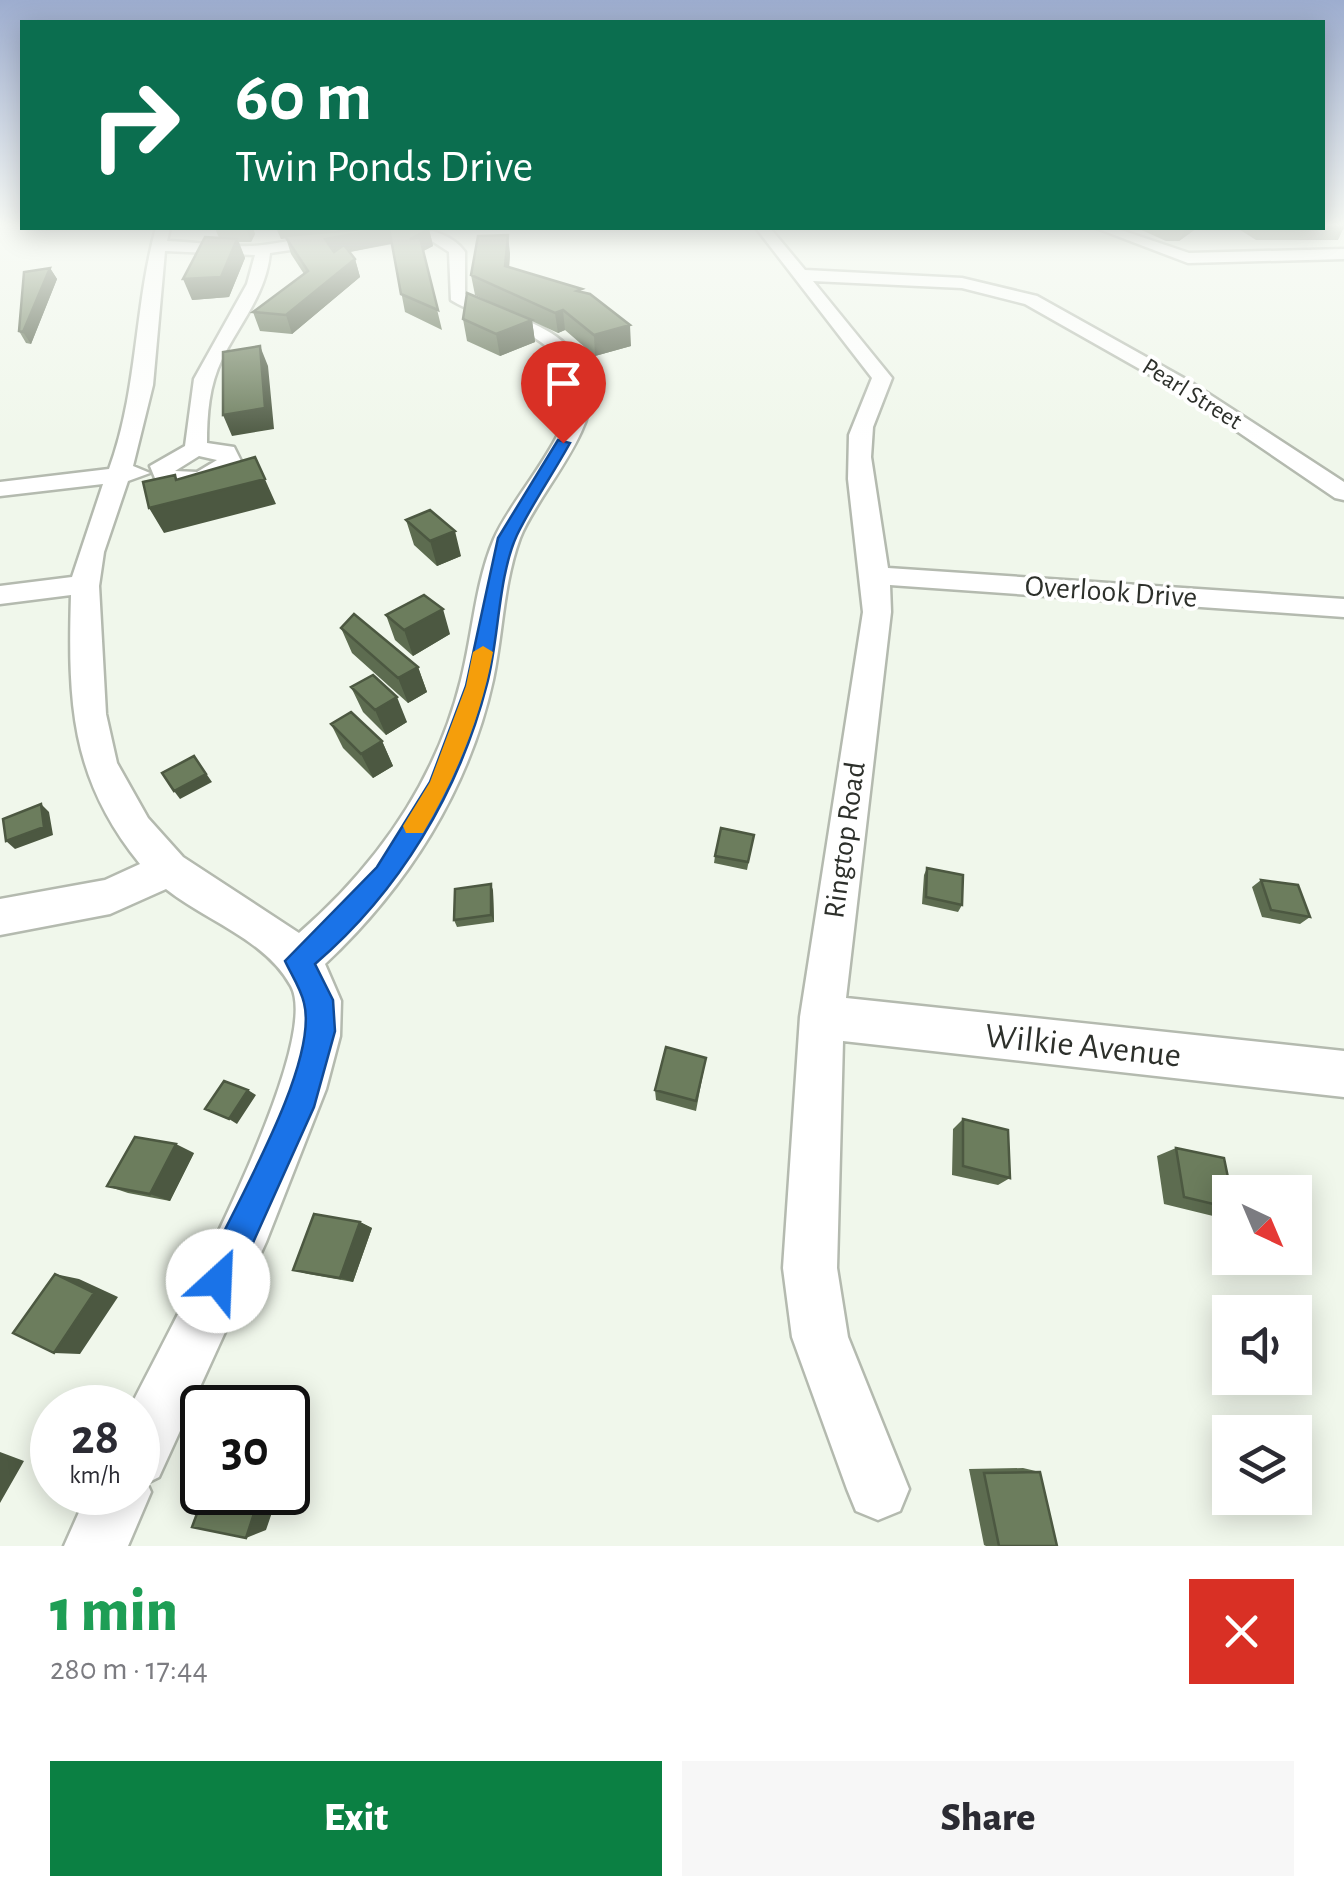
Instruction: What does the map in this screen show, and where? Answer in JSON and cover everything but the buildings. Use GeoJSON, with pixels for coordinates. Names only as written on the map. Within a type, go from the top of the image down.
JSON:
{"type":"FeatureCollection","features":[{"type":"Feature","properties":{"kind":"street"},"geometry":{"type":"LineString","coordinates":[[153,296],[138,412],[85,584],[94,746],[121,804],[170,870],[257,922],[298,961],[318,1000],[321,1031],[298,1107],[160,1408]]}},
{"type":"Feature","properties":{"kind":"street"},"geometry":{"type":"LineString","coordinates":[[196,450],[194,421],[204,376],[244,296]]}},
{"type":"Feature","properties":{"kind":"street"},"geometry":{"type":"LineString","coordinates":[[298,961],[348,920],[386,874],[440,784],[476,686],[507,538],[582,409],[579,382],[559,346],[531,324],[456,296]]}},
{"type":"Feature","properties":{"kind":"street","name":"Ringtop Road"},"geometry":{"type":"LineString","coordinates":[[817,296],[882,378],[860,432],[862,475],[878,576],[822,1017],[810,1268],[820,1337],[878,1489]]}},
{"type":"Feature","properties":{"kind":"street","name":"Pearl Street"},"geometry":{"type":"LineString","coordinates":[[1015,296],[1031,300],[1182,384],[1344,493]]}},
{"type":"Feature","properties":{"kind":"street"},"geometry":{"type":"LineString","coordinates":[[228,332],[270,306]]}},
{"type":"Feature","properties":{"kind":"street"},"geometry":{"type":"LineString","coordinates":[[0,489],[162,470],[169,460],[196,450],[226,452],[230,462],[214,475],[187,482],[165,478],[162,470]]}},
{"type":"Feature","properties":{"kind":"street","name":"Overlook Drive"},"geometry":{"type":"LineString","coordinates":[[878,576],[1344,608]]}},
{"type":"Feature","properties":{"kind":"street"},"geometry":{"type":"LineString","coordinates":[[0,595],[85,584]]}},
{"type":"Feature","properties":{"kind":"street"},"geometry":{"type":"LineString","coordinates":[[8,916],[110,897],[170,870]]}},
{"type":"Feature","properties":{"kind":"street","name":"Wilkie Avenue"},"geometry":{"type":"LineString","coordinates":[[822,1017],[1344,1074]]}},
{"type":"Feature","properties":{"kind":"street"},"geometry":{"type":"LineString","coordinates":[[96,1546],[110,1515]]}},
{"type":"Feature","properties":{"kind":"slow traffic"},"geometry":{"type":"LineString","coordinates":[[415,826],[440,784],[476,686],[483,652]]}},
{"type":"Feature","properties":{"kind":"route"},"geometry":{"type":"LineString","coordinates":[[218,1281],[298,1107],[321,1031],[318,1000],[298,961],[348,920],[386,874],[440,784],[476,686],[507,538],[563,443]]}}]}
